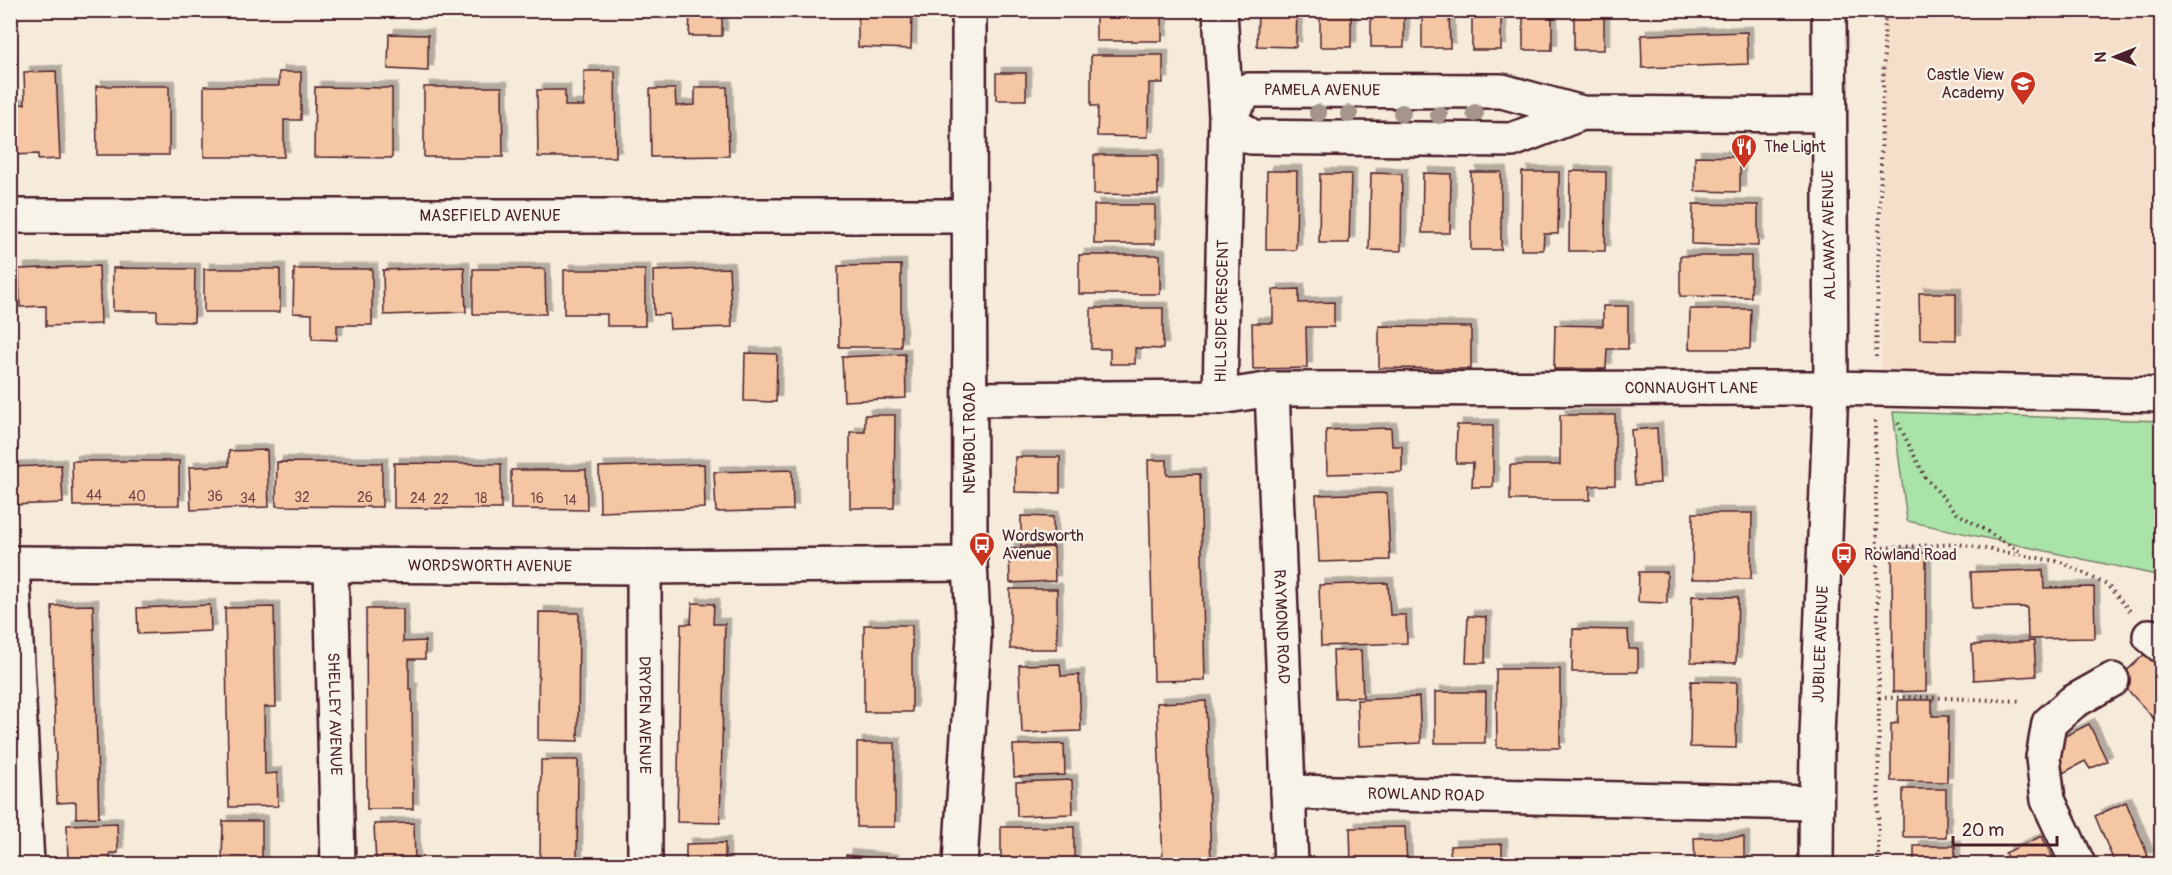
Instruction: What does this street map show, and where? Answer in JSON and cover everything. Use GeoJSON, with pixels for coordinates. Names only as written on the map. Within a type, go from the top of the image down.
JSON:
{"type":"FeatureCollection","features":[{"type":"Feature","properties":{"kind":"street","name":"NEWBOLT ROAD"},"geometry":{"type":"LineString","coordinates":[[960,864],[974,638],[970,564],[969,10]]}},
{"type":"Feature","properties":{"kind":"street","name":"HILLSIDE CRESCENT"},"geometry":{"type":"LineString","coordinates":[[970,399],[1220,397],[1226,117],[1220,10]]}},
{"type":"Feature","properties":{"kind":"street","name":"ALLAWAY AVENUE"},"geometry":{"type":"LineString","coordinates":[[1828,10],[1831,388]]}},
{"type":"Feature","properties":{"kind":"street","name":"PAMELA AVENUE"},"geometry":{"type":"LineString","coordinates":[[1582,113],[1512,140],[1251,138],[1226,117],[1248,90],[1502,91],[1539,99],[1582,113],[1828,115]]}},
{"type":"Feature","properties":{"kind":"street","name":"MASEFIELD AVENUE"},"geometry":{"type":"LineString","coordinates":[[10,216],[969,216]]}},
{"type":"Feature","properties":{"kind":"street","name":"CONNAUGHT LANE"},"geometry":{"type":"LineString","coordinates":[[1220,397],[1272,389],[1831,388],[1875,401],[2162,395]]}},
{"type":"Feature","properties":{"kind":"street","name":"JUBILEE AVENUE"},"geometry":{"type":"LineString","coordinates":[[1816,864],[1817,736],[1831,388]]}},
{"type":"Feature","properties":{"kind":"street","name":"RAYMOND ROAD"},"geometry":{"type":"LineString","coordinates":[[1272,389],[1290,864]]}},
{"type":"Feature","properties":{"kind":"street","name":"WORDSWORTH AVENUE"},"geometry":{"type":"LineString","coordinates":[[11,563],[644,567],[970,564]]}},
{"type":"Feature","properties":{"kind":"street"},"geometry":{"type":"LineString","coordinates":[[11,563],[27,864]]}},
{"type":"Feature","properties":{"kind":"street","name":"SHELLEY AVENUE"},"geometry":{"type":"LineString","coordinates":[[331,566],[338,864]]}},
{"type":"Feature","properties":{"kind":"street","name":"DRYDEN AVENUE"},"geometry":{"type":"LineString","coordinates":[[644,567],[645,864]]}},
{"type":"Feature","properties":{"kind":"street"},"geometry":{"type":"LineString","coordinates":[[2078,864],[2048,800],[2043,758],[2049,723],[2073,702],[2112,680]]}},
{"type":"Feature","properties":{"kind":"street","name":"ROWLAND ROAD"},"geometry":{"type":"LineString","coordinates":[[1288,792],[1816,802]]}},
{"type":"Feature","properties":{"kind":"path"},"geometry":{"type":"LineString","coordinates":[[1878,864],[1879,699],[1875,401],[1885,10]]}},
{"type":"Feature","properties":{"kind":"path"},"geometry":{"type":"LineString","coordinates":[[1875,401],[1893,412],[1925,477],[1957,513],[2022,554]]}},
{"type":"Feature","properties":{"kind":"path"},"geometry":{"type":"LineString","coordinates":[[1877,548],[1958,544],[2061,562],[2107,585],[2156,641]]}},
{"type":"Feature","properties":{"kind":"path"},"geometry":{"type":"LineString","coordinates":[[1879,699],[1918,697],[2023,701],[2049,723]]}},
{"type":"Feature","properties":{"kind":"shaded area","name":"Castle View Academy"},"geometry":{"type":"Polygon","coordinates":[[[1884,11],[2161,11],[2161,373],[1881,371],[1884,11]]]}},
{"type":"Feature","properties":{"kind":"green space"},"geometry":{"type":"Polygon","coordinates":[[[1893,412],[2161,421],[2161,576],[1907,521],[1893,412]]]}},
{"type":"Feature","properties":{"kind":"building"},"geometry":{"type":"Polygon","coordinates":[[[858,10],[912,10],[911,49],[858,47],[858,10]]]}},
{"type":"Feature","properties":{"kind":"building"},"geometry":{"type":"Polygon","coordinates":[[[1096,10],[1162,10],[1162,41],[1096,41],[1096,10]]]}},
{"type":"Feature","properties":{"kind":"building"},"geometry":{"type":"Polygon","coordinates":[[[1258,10],[1297,10],[1296,47],[1257,46],[1258,10]]]}},
{"type":"Feature","properties":{"kind":"building"},"geometry":{"type":"Polygon","coordinates":[[[1320,10],[1351,10],[1351,47],[1320,47],[1320,10]]]}},
{"type":"Feature","properties":{"kind":"building"},"geometry":{"type":"Polygon","coordinates":[[[1371,10],[1404,10],[1404,47],[1371,47],[1371,10]]]}},
{"type":"Feature","properties":{"kind":"building"},"geometry":{"type":"Polygon","coordinates":[[[1422,10],[1449,10],[1450,48],[1422,48],[1422,10]]]}},
{"type":"Feature","properties":{"kind":"building"},"geometry":{"type":"Polygon","coordinates":[[[1472,10],[1501,10],[1501,50],[1472,50],[1472,10]]]}},
{"type":"Feature","properties":{"kind":"building"},"geometry":{"type":"Polygon","coordinates":[[[1523,10],[1552,10],[1552,50],[1523,50],[1523,10]]]}},
{"type":"Feature","properties":{"kind":"building"},"geometry":{"type":"Polygon","coordinates":[[[1574,10],[1604,10],[1604,50],[1574,50],[1574,10]]]}},
{"type":"Feature","properties":{"kind":"building"},"geometry":{"type":"Polygon","coordinates":[[[1686,10],[1752,10],[1752,13],[1686,13],[1686,10]]]}},
{"type":"Feature","properties":{"kind":"building"},"geometry":{"type":"Polygon","coordinates":[[[690,14],[722,14],[722,36],[689,36],[690,14]]]}},
{"type":"Feature","properties":{"kind":"building"},"geometry":{"type":"Polygon","coordinates":[[[1747,32],[1748,64],[1642,68],[1641,35],[1747,32]]]}},
{"type":"Feature","properties":{"kind":"building"},"geometry":{"type":"Polygon","coordinates":[[[389,34],[428,35],[428,71],[388,69],[389,34]]]}},
{"type":"Feature","properties":{"kind":"building"},"geometry":{"type":"Polygon","coordinates":[[[1091,55],[1163,55],[1163,83],[1149,83],[1148,137],[1097,136],[1098,106],[1091,106],[1091,55]]]}},
{"type":"Feature","properties":{"kind":"building"},"geometry":{"type":"Polygon","coordinates":[[[56,71],[60,159],[38,160],[38,154],[10,155],[10,105],[25,104],[24,72],[56,71]]]}},
{"type":"Feature","properties":{"kind":"building"},"geometry":{"type":"Polygon","coordinates":[[[584,71],[615,71],[616,157],[538,157],[537,90],[565,90],[565,106],[584,106],[584,71]]]}},
{"type":"Feature","properties":{"kind":"building"},"geometry":{"type":"Polygon","coordinates":[[[279,72],[301,72],[301,120],[284,120],[284,157],[204,157],[204,86],[279,86],[279,72]]]}},
{"type":"Feature","properties":{"kind":"building"},"geometry":{"type":"Polygon","coordinates":[[[996,73],[1026,73],[1026,100],[996,100],[996,73]]]}},
{"type":"Feature","properties":{"kind":"building"},"geometry":{"type":"Polygon","coordinates":[[[96,86],[169,86],[169,155],[97,155],[96,86]]]}},
{"type":"Feature","properties":{"kind":"building"},"geometry":{"type":"Polygon","coordinates":[[[315,87],[392,88],[392,158],[314,157],[315,87]]]}},
{"type":"Feature","properties":{"kind":"building"},"geometry":{"type":"Polygon","coordinates":[[[424,87],[502,87],[503,157],[424,157],[424,87]]]}},
{"type":"Feature","properties":{"kind":"building"},"geometry":{"type":"Polygon","coordinates":[[[695,87],[727,87],[729,156],[651,157],[650,89],[675,89],[676,106],[695,105],[695,87]]]}},
{"type":"Feature","properties":{"kind":"building"},"geometry":{"type":"Polygon","coordinates":[[[1094,155],[1158,155],[1158,195],[1094,194],[1094,155]]]}},
{"type":"Feature","properties":{"kind":"building"},"geometry":{"type":"Polygon","coordinates":[[[1695,156],[1740,157],[1740,192],[1695,191],[1695,156]]]}},
{"type":"Feature","properties":{"kind":"building"},"geometry":{"type":"Polygon","coordinates":[[[1267,171],[1297,171],[1296,250],[1266,250],[1267,171]]]}},
{"type":"Feature","properties":{"kind":"building"},"geometry":{"type":"Polygon","coordinates":[[[1570,171],[1606,172],[1605,251],[1569,251],[1570,171]]]}},
{"type":"Feature","properties":{"kind":"building"},"geometry":{"type":"Polygon","coordinates":[[[1471,172],[1501,172],[1501,250],[1471,250],[1471,172]]]}},
{"type":"Feature","properties":{"kind":"building"},"geometry":{"type":"Polygon","coordinates":[[[1522,172],[1559,172],[1558,234],[1544,234],[1543,250],[1521,250],[1522,172]]]}},
{"type":"Feature","properties":{"kind":"building"},"geometry":{"type":"Polygon","coordinates":[[[1371,173],[1402,174],[1401,251],[1369,250],[1371,173]]]}},
{"type":"Feature","properties":{"kind":"building"},"geometry":{"type":"Polygon","coordinates":[[[1423,173],[1451,174],[1450,233],[1422,233],[1423,173]]]}},
{"type":"Feature","properties":{"kind":"building"},"geometry":{"type":"Polygon","coordinates":[[[1320,174],[1351,174],[1349,243],[1319,243],[1320,174]]]}},
{"type":"Feature","properties":{"kind":"building"},"geometry":{"type":"Polygon","coordinates":[[[1693,204],[1758,205],[1758,246],[1692,244],[1693,204]]]}},
{"type":"Feature","properties":{"kind":"building"},"geometry":{"type":"Polygon","coordinates":[[[1094,205],[1155,205],[1155,244],[1094,244],[1094,205]]]}},
{"type":"Feature","properties":{"kind":"building"},"geometry":{"type":"Polygon","coordinates":[[[1079,255],[1160,255],[1160,294],[1079,294],[1079,255]]]}},
{"type":"Feature","properties":{"kind":"building"},"geometry":{"type":"Polygon","coordinates":[[[1680,256],[1751,256],[1751,297],[1680,296],[1680,256]]]}},
{"type":"Feature","properties":{"kind":"building"},"geometry":{"type":"Polygon","coordinates":[[[901,265],[901,347],[839,347],[838,266],[901,265]]]}},
{"type":"Feature","properties":{"kind":"building"},"geometry":{"type":"Polygon","coordinates":[[[99,266],[101,324],[46,326],[46,306],[20,307],[19,269],[99,266]]]}},
{"type":"Feature","properties":{"kind":"building"},"geometry":{"type":"Polygon","coordinates":[[[464,267],[466,312],[384,315],[383,270],[464,267]]]}},
{"type":"Feature","properties":{"kind":"building"},"geometry":{"type":"Polygon","coordinates":[[[113,268],[195,269],[194,322],[157,321],[157,311],[113,311],[113,268]]]}},
{"type":"Feature","properties":{"kind":"building"},"geometry":{"type":"Polygon","coordinates":[[[729,268],[732,327],[670,329],[669,314],[654,315],[653,271],[729,268]]]}},
{"type":"Feature","properties":{"kind":"building"},"geometry":{"type":"Polygon","coordinates":[[[204,269],[280,269],[280,312],[204,312],[204,269]]]}},
{"type":"Feature","properties":{"kind":"building"},"geometry":{"type":"Polygon","coordinates":[[[294,269],[372,269],[372,325],[337,325],[337,340],[312,339],[312,314],[293,313],[294,269]]]}},
{"type":"Feature","properties":{"kind":"building"},"geometry":{"type":"Polygon","coordinates":[[[473,269],[545,269],[546,314],[473,314],[473,269]]]}},
{"type":"Feature","properties":{"kind":"building"},"geometry":{"type":"Polygon","coordinates":[[[564,270],[645,270],[645,326],[607,326],[607,314],[564,314],[564,270]]]}},
{"type":"Feature","properties":{"kind":"building"},"geometry":{"type":"Polygon","coordinates":[[[1299,289],[1299,303],[1334,302],[1334,327],[1306,327],[1307,368],[1253,369],[1252,323],[1273,323],[1273,290],[1299,289]]]}},
{"type":"Feature","properties":{"kind":"building"},"geometry":{"type":"Polygon","coordinates":[[[1919,293],[1956,293],[1956,340],[1920,339],[1919,293]]]}},
{"type":"Feature","properties":{"kind":"building"},"geometry":{"type":"Polygon","coordinates":[[[1603,306],[1628,306],[1628,349],[1607,349],[1606,369],[1554,369],[1555,325],[1603,326],[1603,306]]]}},
{"type":"Feature","properties":{"kind":"building"},"geometry":{"type":"Polygon","coordinates":[[[1091,308],[1163,308],[1163,349],[1135,348],[1135,364],[1110,364],[1110,349],[1091,349],[1091,308]]]}},
{"type":"Feature","properties":{"kind":"building"},"geometry":{"type":"Polygon","coordinates":[[[1690,309],[1751,309],[1750,349],[1689,349],[1690,309]]]}},
{"type":"Feature","properties":{"kind":"building"},"geometry":{"type":"Polygon","coordinates":[[[1379,326],[1471,327],[1471,369],[1379,368],[1379,326]]]}},
{"type":"Feature","properties":{"kind":"building"},"geometry":{"type":"Polygon","coordinates":[[[745,353],[777,354],[776,402],[744,401],[745,353]]]}},
{"type":"Feature","properties":{"kind":"building"},"geometry":{"type":"Polygon","coordinates":[[[905,354],[906,398],[844,401],[842,357],[905,354]]]}},
{"type":"Feature","properties":{"kind":"building"},"geometry":{"type":"Polygon","coordinates":[[[865,415],[895,415],[894,508],[850,508],[850,432],[865,432],[865,415]]]}},
{"type":"Feature","properties":{"kind":"building"},"geometry":{"type":"Polygon","coordinates":[[[1560,415],[1615,415],[1615,485],[1590,486],[1590,500],[1510,500],[1510,465],[1560,465],[1560,415]]]}},
{"type":"Feature","properties":{"kind":"building"},"geometry":{"type":"Polygon","coordinates":[[[1457,425],[1493,425],[1493,487],[1472,487],[1473,463],[1456,463],[1457,425]]]}},
{"type":"Feature","properties":{"kind":"building"},"geometry":{"type":"Polygon","coordinates":[[[1391,428],[1392,446],[1402,446],[1402,472],[1327,474],[1326,430],[1391,428]]]}},
{"type":"Feature","properties":{"kind":"building"},"geometry":{"type":"Polygon","coordinates":[[[1657,428],[1660,483],[1635,485],[1631,430],[1657,428]]]}},
{"type":"Feature","properties":{"kind":"building"},"geometry":{"type":"Polygon","coordinates":[[[267,450],[269,507],[191,510],[189,467],[229,466],[229,451],[267,450]]]}},
{"type":"Feature","properties":{"kind":"building"},"geometry":{"type":"Polygon","coordinates":[[[1015,457],[1060,457],[1060,493],[1015,492],[1015,457]]]}},
{"type":"Feature","properties":{"kind":"building"},"geometry":{"type":"Polygon","coordinates":[[[1148,460],[1167,460],[1167,475],[1200,474],[1205,680],[1154,681],[1148,460]]]}},
{"type":"Feature","properties":{"kind":"building"},"geometry":{"type":"Polygon","coordinates":[[[72,461],[179,461],[179,505],[73,506],[72,461]]]}},
{"type":"Feature","properties":{"kind":"building"},"geometry":{"type":"Polygon","coordinates":[[[277,462],[382,463],[382,507],[276,506],[277,462]]]}},
{"type":"Feature","properties":{"kind":"building"},"geometry":{"type":"Polygon","coordinates":[[[394,463],[501,464],[501,509],[394,508],[394,463]]]}},
{"type":"Feature","properties":{"kind":"building"},"geometry":{"type":"Polygon","coordinates":[[[704,464],[705,508],[600,512],[599,467],[704,464]]]}},
{"type":"Feature","properties":{"kind":"building"},"geometry":{"type":"Polygon","coordinates":[[[61,465],[63,503],[10,505],[10,467],[61,465]]]}},
{"type":"Feature","properties":{"kind":"building"},"geometry":{"type":"Polygon","coordinates":[[[511,470],[586,470],[587,510],[511,509],[511,470]]]}},
{"type":"Feature","properties":{"kind":"building"},"geometry":{"type":"Polygon","coordinates":[[[792,470],[793,510],[716,512],[714,472],[792,470]]]}},
{"type":"Feature","properties":{"kind":"building"},"geometry":{"type":"Polygon","coordinates":[[[1387,493],[1390,560],[1319,562],[1316,495],[1387,493]]]}},
{"type":"Feature","properties":{"kind":"building"},"geometry":{"type":"Polygon","coordinates":[[[1693,513],[1752,513],[1751,579],[1692,579],[1693,513]]]}},
{"type":"Feature","properties":{"kind":"building"},"geometry":{"type":"Polygon","coordinates":[[[1021,516],[1053,517],[1053,546],[1021,546],[1021,516]]]}},
{"type":"Feature","properties":{"kind":"building"},"geometry":{"type":"Polygon","coordinates":[[[1054,547],[1055,581],[1010,583],[1009,549],[1054,547]]]}},
{"type":"Feature","properties":{"kind":"building"},"geometry":{"type":"Polygon","coordinates":[[[1892,553],[1926,553],[1926,691],[1893,692],[1892,553]]]}},
{"type":"Feature","properties":{"kind":"building"},"geometry":{"type":"Polygon","coordinates":[[[2043,570],[2044,588],[2094,587],[2095,638],[2028,639],[2027,607],[1972,608],[1971,572],[2043,570]]]}},
{"type":"Feature","properties":{"kind":"building"},"geometry":{"type":"Polygon","coordinates":[[[1639,572],[1667,572],[1667,603],[1638,602],[1639,572]]]}},
{"type":"Feature","properties":{"kind":"building"},"geometry":{"type":"Polygon","coordinates":[[[1388,583],[1390,615],[1406,615],[1407,643],[1321,646],[1319,585],[1388,583]]]}},
{"type":"Feature","properties":{"kind":"building"},"geometry":{"type":"Polygon","coordinates":[[[1010,589],[1057,589],[1057,649],[1010,649],[1010,589]]]}},
{"type":"Feature","properties":{"kind":"building"},"geometry":{"type":"Polygon","coordinates":[[[1692,596],[1738,597],[1736,663],[1691,662],[1692,596]]]}},
{"type":"Feature","properties":{"kind":"building"},"geometry":{"type":"Polygon","coordinates":[[[692,603],[714,604],[713,624],[725,624],[720,823],[677,822],[681,624],[691,624],[692,603]]]}},
{"type":"Feature","properties":{"kind":"building"},"geometry":{"type":"Polygon","coordinates":[[[93,605],[99,817],[76,818],[76,802],[57,803],[52,606],[93,605]]]}},
{"type":"Feature","properties":{"kind":"building"},"geometry":{"type":"Polygon","coordinates":[[[210,605],[211,631],[138,634],[137,608],[210,605]]]}},
{"type":"Feature","properties":{"kind":"building"},"geometry":{"type":"Polygon","coordinates":[[[274,607],[276,707],[264,707],[265,774],[277,773],[278,806],[229,807],[225,608],[274,607]]]}},
{"type":"Feature","properties":{"kind":"building"},"geometry":{"type":"Polygon","coordinates":[[[366,609],[403,609],[403,642],[425,641],[425,659],[409,659],[409,689],[412,689],[413,809],[367,809],[366,609]]]}},
{"type":"Feature","properties":{"kind":"building"},"geometry":{"type":"Polygon","coordinates":[[[539,612],[579,613],[578,741],[538,740],[539,612]]]}},
{"type":"Feature","properties":{"kind":"building"},"geometry":{"type":"Polygon","coordinates":[[[1468,616],[1486,617],[1485,663],[1466,663],[1468,616]]]}},
{"type":"Feature","properties":{"kind":"building"},"geometry":{"type":"Polygon","coordinates":[[[864,625],[912,625],[912,712],[864,712],[864,625]]]}},
{"type":"Feature","properties":{"kind":"building"},"geometry":{"type":"Polygon","coordinates":[[[1573,629],[1628,630],[1629,649],[1638,649],[1638,672],[1572,672],[1573,629]]]}},
{"type":"Feature","properties":{"kind":"building"},"geometry":{"type":"Polygon","coordinates":[[[2034,641],[2036,676],[1974,680],[1972,645],[2034,641]]]}},
{"type":"Feature","properties":{"kind":"building"},"geometry":{"type":"Polygon","coordinates":[[[1361,650],[1363,697],[1335,698],[1333,651],[1361,650]]]}},
{"type":"Feature","properties":{"kind":"building"},"geometry":{"type":"Polygon","coordinates":[[[2147,652],[2162,668],[2162,712],[2154,719],[2118,679],[2147,652]]]}},
{"type":"Feature","properties":{"kind":"building"},"geometry":{"type":"Polygon","coordinates":[[[1060,664],[1061,676],[1079,675],[1081,731],[1022,733],[1019,665],[1060,664]]]}},
{"type":"Feature","properties":{"kind":"building"},"geometry":{"type":"Polygon","coordinates":[[[1496,669],[1560,669],[1560,748],[1497,748],[1496,669]]]}},
{"type":"Feature","properties":{"kind":"building"},"geometry":{"type":"Polygon","coordinates":[[[1691,681],[1737,682],[1736,748],[1690,747],[1691,681]]]}},
{"type":"Feature","properties":{"kind":"building"},"geometry":{"type":"Polygon","coordinates":[[[1435,692],[1486,692],[1485,743],[1435,743],[1435,692]]]}},
{"type":"Feature","properties":{"kind":"building"},"geometry":{"type":"Polygon","coordinates":[[[1419,697],[1421,743],[1359,746],[1357,700],[1419,697]]]}},
{"type":"Feature","properties":{"kind":"building"},"geometry":{"type":"Polygon","coordinates":[[[1898,700],[1932,700],[1932,716],[1948,716],[1947,782],[1891,781],[1891,724],[1898,723],[1898,700]]]}},
{"type":"Feature","properties":{"kind":"building"},"geometry":{"type":"Polygon","coordinates":[[[1206,701],[1211,864],[1163,864],[1157,703],[1206,701]]]}},
{"type":"Feature","properties":{"kind":"building"},"geometry":{"type":"Polygon","coordinates":[[[2089,724],[2107,761],[2090,769],[2085,761],[2063,773],[2049,744],[2089,724]]]}},
{"type":"Feature","properties":{"kind":"building"},"geometry":{"type":"Polygon","coordinates":[[[857,743],[895,743],[895,827],[857,827],[857,743]]]}},
{"type":"Feature","properties":{"kind":"building"},"geometry":{"type":"Polygon","coordinates":[[[1064,744],[1065,775],[1014,777],[1013,745],[1064,744]]]}},
{"type":"Feature","properties":{"kind":"building"},"geometry":{"type":"Polygon","coordinates":[[[541,760],[578,760],[577,864],[540,864],[541,760]]]}},
{"type":"Feature","properties":{"kind":"building"},"geometry":{"type":"Polygon","coordinates":[[[1072,780],[1073,814],[1017,816],[1016,782],[1072,780]]]}},
{"type":"Feature","properties":{"kind":"building"},"geometry":{"type":"Polygon","coordinates":[[[1903,789],[1946,789],[1946,837],[1903,837],[1903,789]]]}},
{"type":"Feature","properties":{"kind":"building"},"geometry":{"type":"Polygon","coordinates":[[[2126,802],[2148,856],[2128,864],[2115,864],[2095,816],[2126,802]]]}},
{"type":"Feature","properties":{"kind":"building"},"geometry":{"type":"Polygon","coordinates":[[[223,821],[262,821],[262,864],[222,864],[223,821]]]}},
{"type":"Feature","properties":{"kind":"building"},"geometry":{"type":"Polygon","coordinates":[[[117,823],[118,853],[110,853],[110,864],[68,864],[67,825],[117,823]]]}},
{"type":"Feature","properties":{"kind":"building"},"geometry":{"type":"Polygon","coordinates":[[[414,823],[415,864],[376,864],[374,824],[414,823]]]}},
{"type":"Feature","properties":{"kind":"building"},"geometry":{"type":"Polygon","coordinates":[[[1001,827],[1074,827],[1074,864],[1001,864],[1001,827]]]}},
{"type":"Feature","properties":{"kind":"building"},"geometry":{"type":"Polygon","coordinates":[[[1405,827],[1407,864],[1351,864],[1350,828],[1405,827]]]}},
{"type":"Feature","properties":{"kind":"building"},"geometry":{"type":"Polygon","coordinates":[[[2042,836],[2055,864],[2011,864],[2005,853],[2042,836]]]}},
{"type":"Feature","properties":{"kind":"building"},"geometry":{"type":"Polygon","coordinates":[[[1744,837],[1744,864],[1695,864],[1694,838],[1744,837]]]}},
{"type":"Feature","properties":{"kind":"building"},"geometry":{"type":"Polygon","coordinates":[[[725,843],[725,864],[686,864],[686,844],[725,843]]]}},
{"type":"Feature","properties":{"kind":"building"},"geometry":{"type":"Polygon","coordinates":[[[1502,844],[1502,864],[1451,864],[1450,846],[1502,844]]]}},
{"type":"Feature","properties":{"kind":"building"},"geometry":{"type":"Polygon","coordinates":[[[1914,846],[1955,846],[1955,864],[1914,864],[1914,846]]]}},
{"type":"Feature","properties":{"kind":"building"},"geometry":{"type":"Polygon","coordinates":[[[846,855],[893,860],[893,864],[845,864],[846,855]]]}},
{"type":"Feature","properties":{"kind":"place","name":"Castle View Academy"},"geometry":{"type":"Point","coordinates":[2023,107]}},
{"type":"Feature","properties":{"kind":"place","name":"The Light"},"geometry":{"type":"Point","coordinates":[1744,170]}},
{"type":"Feature","properties":{"kind":"place","name":"Wordsworth Avenue"},"geometry":{"type":"Point","coordinates":[982,568]}},
{"type":"Feature","properties":{"kind":"place","name":"Rowland Road"},"geometry":{"type":"Point","coordinates":[1844,578]}}]}
